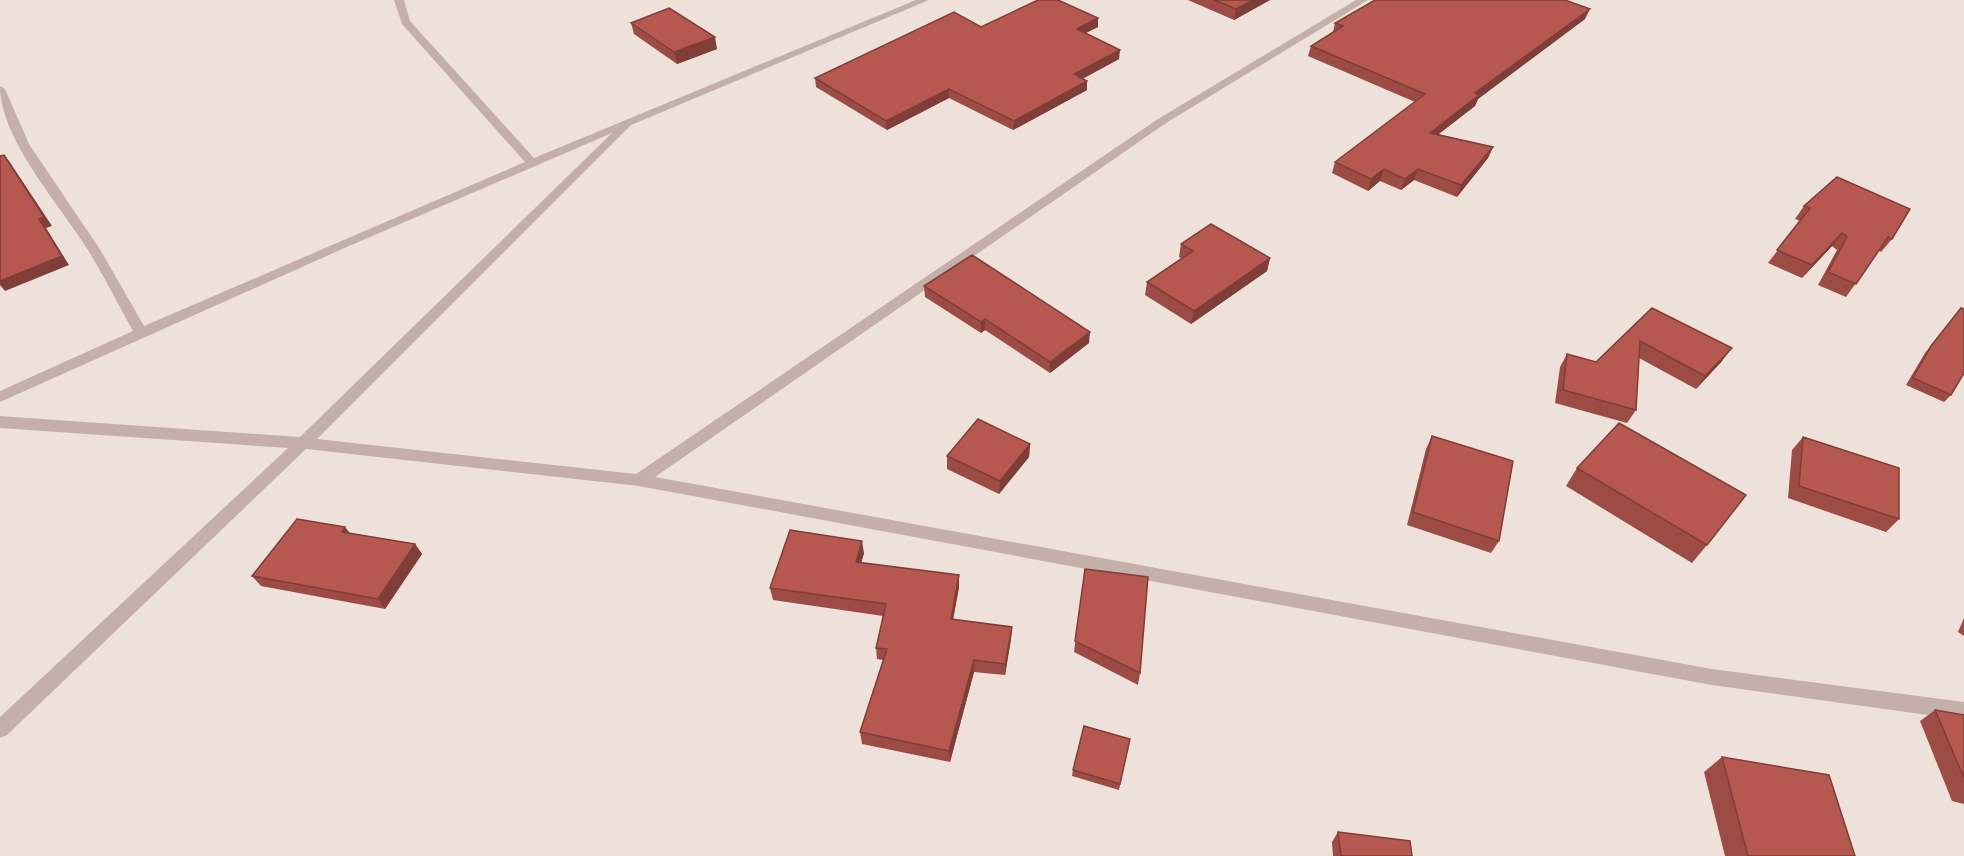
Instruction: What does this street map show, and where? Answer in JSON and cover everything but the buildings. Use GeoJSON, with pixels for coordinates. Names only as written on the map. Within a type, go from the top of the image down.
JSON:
{"type":"FeatureCollection","features":[{"type":"Feature","properties":{"kind":"street"},"geometry":{"type":"LineString","coordinates":[[399,0],[405,22],[531,162]]}},
{"type":"Feature","properties":{"kind":"street"},"geometry":{"type":"LineString","coordinates":[[0,397],[140,332],[531,162],[924,0]]}},
{"type":"Feature","properties":{"kind":"street"},"geometry":{"type":"LineString","coordinates":[[639,480],[1162,121],[1362,0]]}},
{"type":"Feature","properties":{"kind":"street"},"geometry":{"type":"LineString","coordinates":[[0,89],[23,144],[95,251],[140,332]]}},
{"type":"Feature","properties":{"kind":"street"},"geometry":{"type":"LineString","coordinates":[[0,729],[303,443],[632,119]]}},
{"type":"Feature","properties":{"kind":"street"},"geometry":{"type":"LineString","coordinates":[[0,422],[303,443],[639,480],[1712,677],[1964,711]]}}]}
